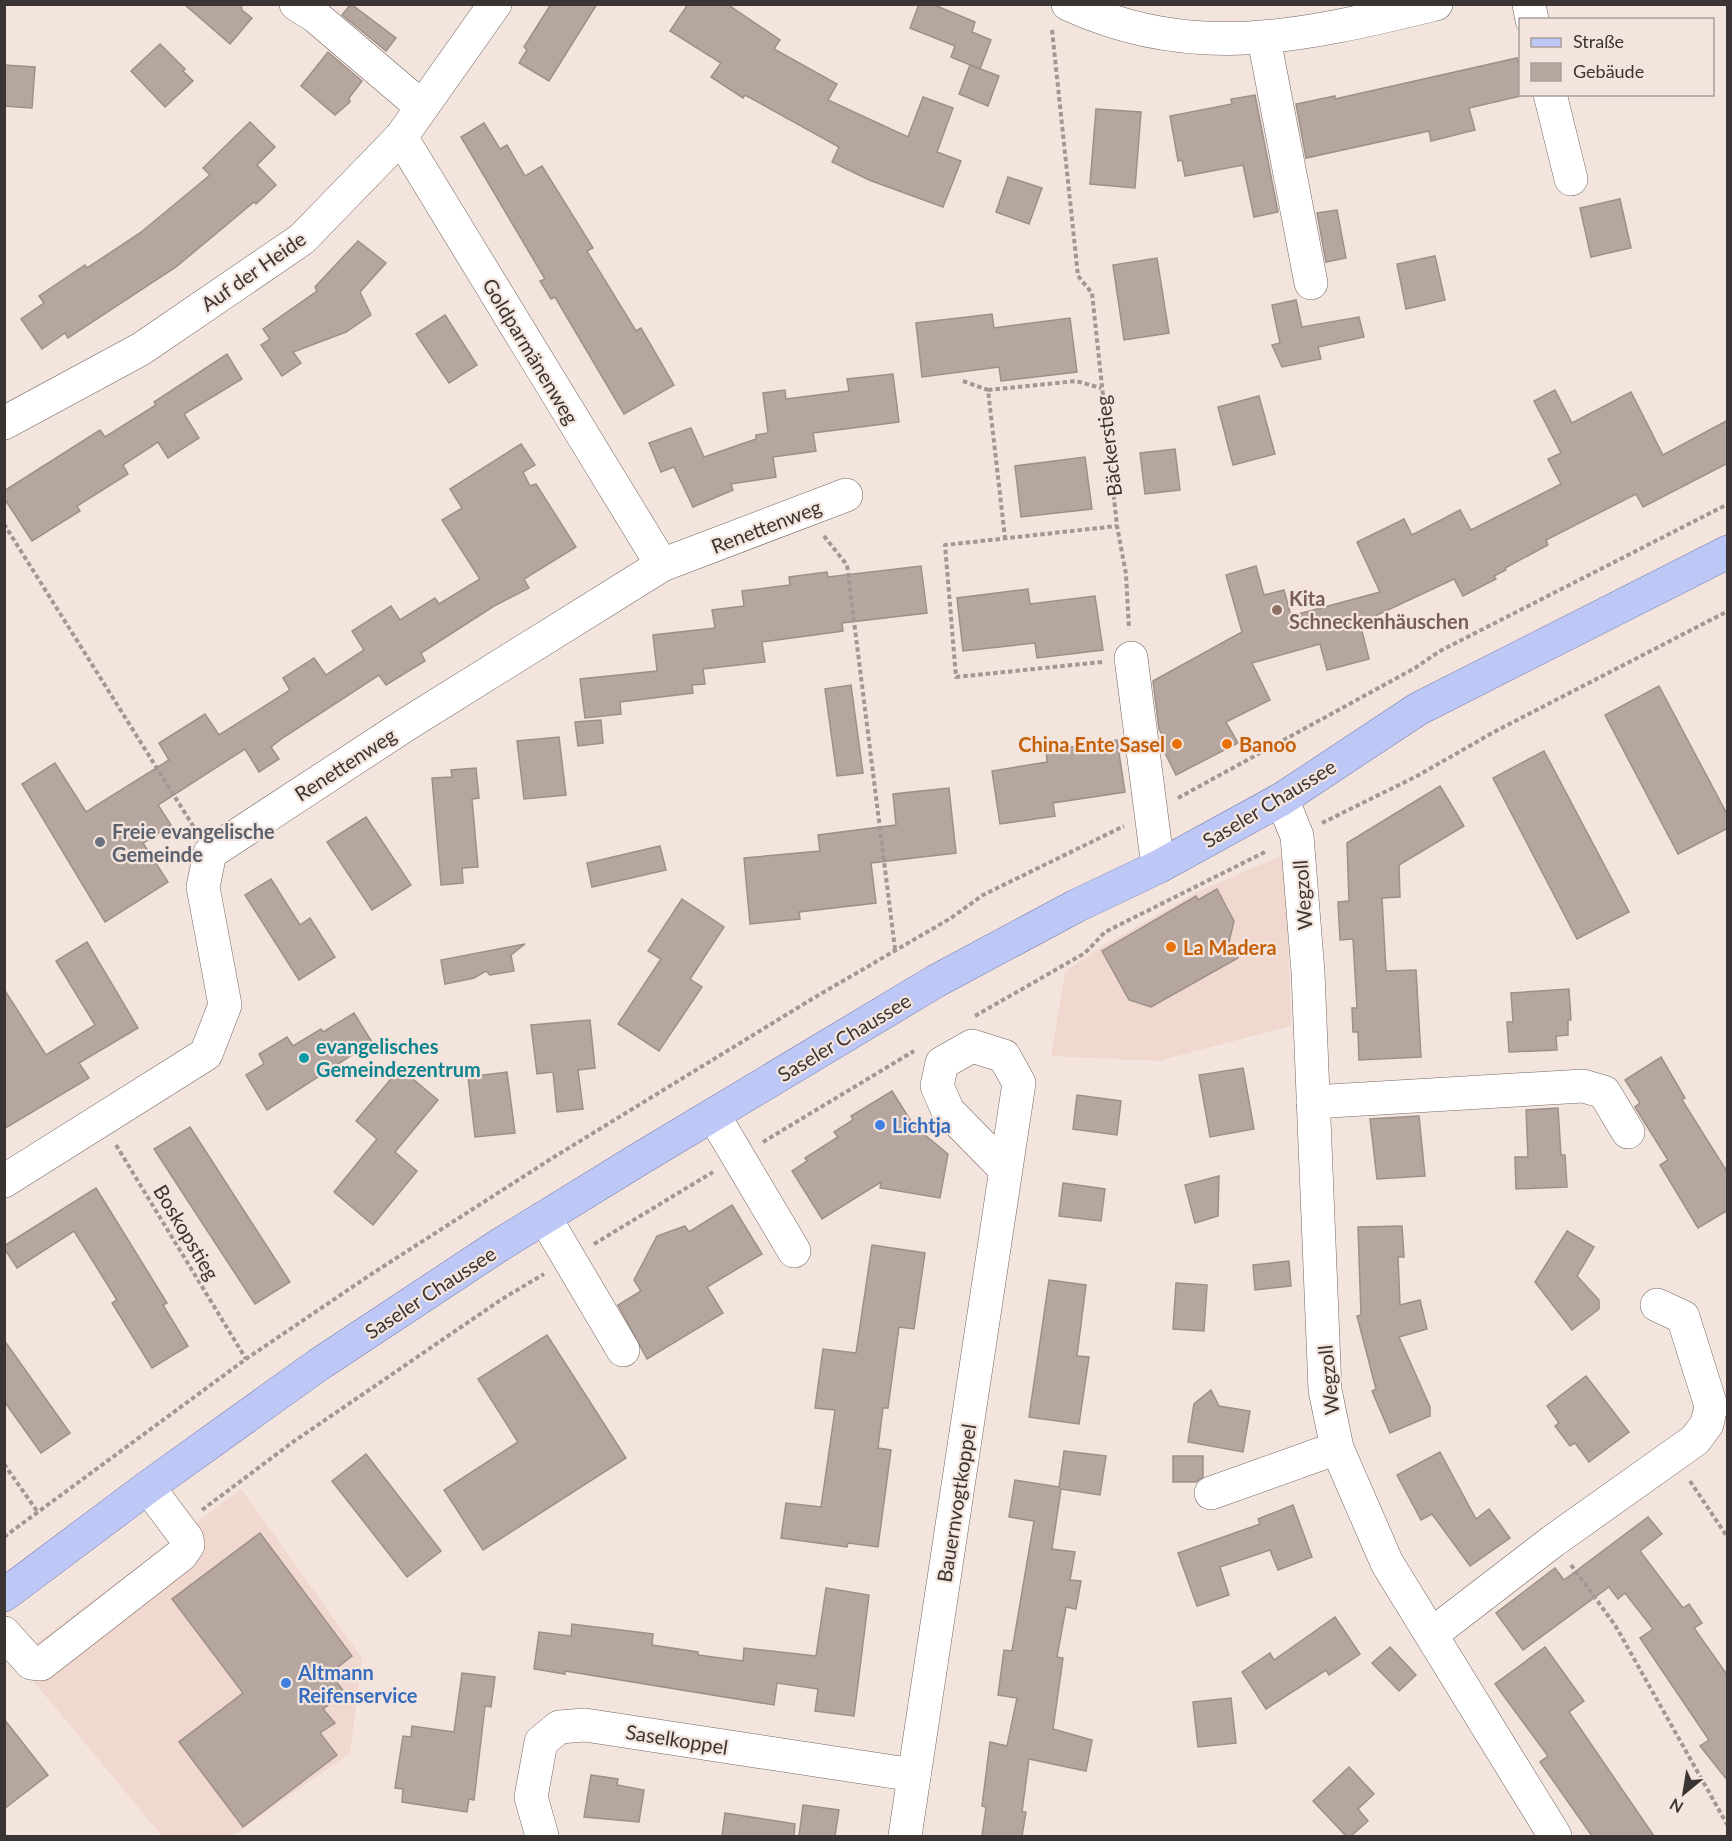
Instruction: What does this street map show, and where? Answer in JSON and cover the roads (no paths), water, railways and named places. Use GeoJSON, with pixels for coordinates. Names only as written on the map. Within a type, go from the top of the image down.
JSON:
{"type":"FeatureCollection","features":[{"type":"Feature","properties":{"kind":"main road","name":"Saseler Chaussee"},"geometry":{"type":"LineString","coordinates":[[4,1595],[148,1486],[318,1365],[545,1218],[936,981],[1076,906],[1158,867],[1282,800],[1418,709],[1728,552]]}},
{"type":"Feature","properties":{"kind":"street"},"geometry":{"type":"LineString","coordinates":[[296,4],[315,16],[422,107]]}},
{"type":"Feature","properties":{"kind":"street","name":"Auf der Heide"},"geometry":{"type":"LineString","coordinates":[[4,423],[141,349],[302,239],[401,137],[495,4]]}},
{"type":"Feature","properties":{"kind":"street"},"geometry":{"type":"LineString","coordinates":[[1060,17],[1133,16],[1184,37],[1264,39],[1328,30],[1436,4]]}},
{"type":"Feature","properties":{"kind":"street"},"geometry":{"type":"LineString","coordinates":[[1264,39],[1311,283]]}},
{"type":"Feature","properties":{"kind":"street"},"geometry":{"type":"LineString","coordinates":[[1550,96],[1571,179]]}},
{"type":"Feature","properties":{"kind":"street","name":"Goldparmänenweg"},"geometry":{"type":"LineString","coordinates":[[401,137],[662,565]]}},
{"type":"Feature","properties":{"kind":"street","name":"Renettenweg"},"geometry":{"type":"LineString","coordinates":[[4,1181],[206,1054],[225,1005],[203,886],[210,853],[407,724],[662,565],[846,495]]}},
{"type":"Feature","properties":{"kind":"street"},"geometry":{"type":"LineString","coordinates":[[1130,668],[1158,867]]}},
{"type":"Feature","properties":{"kind":"street","name":"Wegzoll"},"geometry":{"type":"LineString","coordinates":[[1282,800],[1297,836],[1308,972],[1325,1390],[1337,1448],[1387,1563],[1555,1836]]}},
{"type":"Feature","properties":{"kind":"street"},"geometry":{"type":"LineString","coordinates":[[1313,1102],[1583,1086],[1604,1092],[1628,1132]]}},
{"type":"Feature","properties":{"kind":"street"},"geometry":{"type":"LineString","coordinates":[[714,1116],[794,1251]]}},
{"type":"Feature","properties":{"kind":"street","name":"Bauernvogtkoppel"},"geometry":{"type":"LineString","coordinates":[[905,1836],[1006,1170]]}},
{"type":"Feature","properties":{"kind":"street"},"geometry":{"type":"LineString","coordinates":[[545,1218],[623,1350]]}},
{"type":"Feature","properties":{"kind":"street"},"geometry":{"type":"LineString","coordinates":[[1432,1634],[1553,1541],[1673,1455],[1701,1432],[1707,1424],[1711,1406],[1683,1317],[1657,1305]]}},
{"type":"Feature","properties":{"kind":"street"},"geometry":{"type":"LineString","coordinates":[[1211,1493],[1337,1448]]}},
{"type":"Feature","properties":{"kind":"street"},"geometry":{"type":"LineString","coordinates":[[4,1633],[31,1663],[41,1664],[181,1555],[188,1545],[187,1539],[148,1486]]}},
{"type":"Feature","properties":{"kind":"street","name":"Saselkoppel"},"geometry":{"type":"LineString","coordinates":[[542,1836],[531,1797],[541,1742],[559,1727],[585,1725],[914,1775]]}},
{"type":"Feature","properties":{"kind":"place","name":"Kita Schneckenhäuschen"},"geometry":{"type":"Point","coordinates":[1277,610]}},
{"type":"Feature","properties":{"kind":"place","name":"China Ente Sasel"},"geometry":{"type":"Point","coordinates":[1177,744]}},
{"type":"Feature","properties":{"kind":"place","name":"Banoo"},"geometry":{"type":"Point","coordinates":[1227,744]}},
{"type":"Feature","properties":{"kind":"place","name":"Freie evangelische Gemeinde"},"geometry":{"type":"Point","coordinates":[100,842]}},
{"type":"Feature","properties":{"kind":"place","name":"La Madera"},"geometry":{"type":"Point","coordinates":[1171,947]}},
{"type":"Feature","properties":{"kind":"place","name":"evangelisches Gemeindezentrum"},"geometry":{"type":"Point","coordinates":[304,1058]}},
{"type":"Feature","properties":{"kind":"place","name":"Lichtja"},"geometry":{"type":"Point","coordinates":[880,1125]}},
{"type":"Feature","properties":{"kind":"place","name":"Altmann Reifenservice"},"geometry":{"type":"Point","coordinates":[286,1683]}}]}
